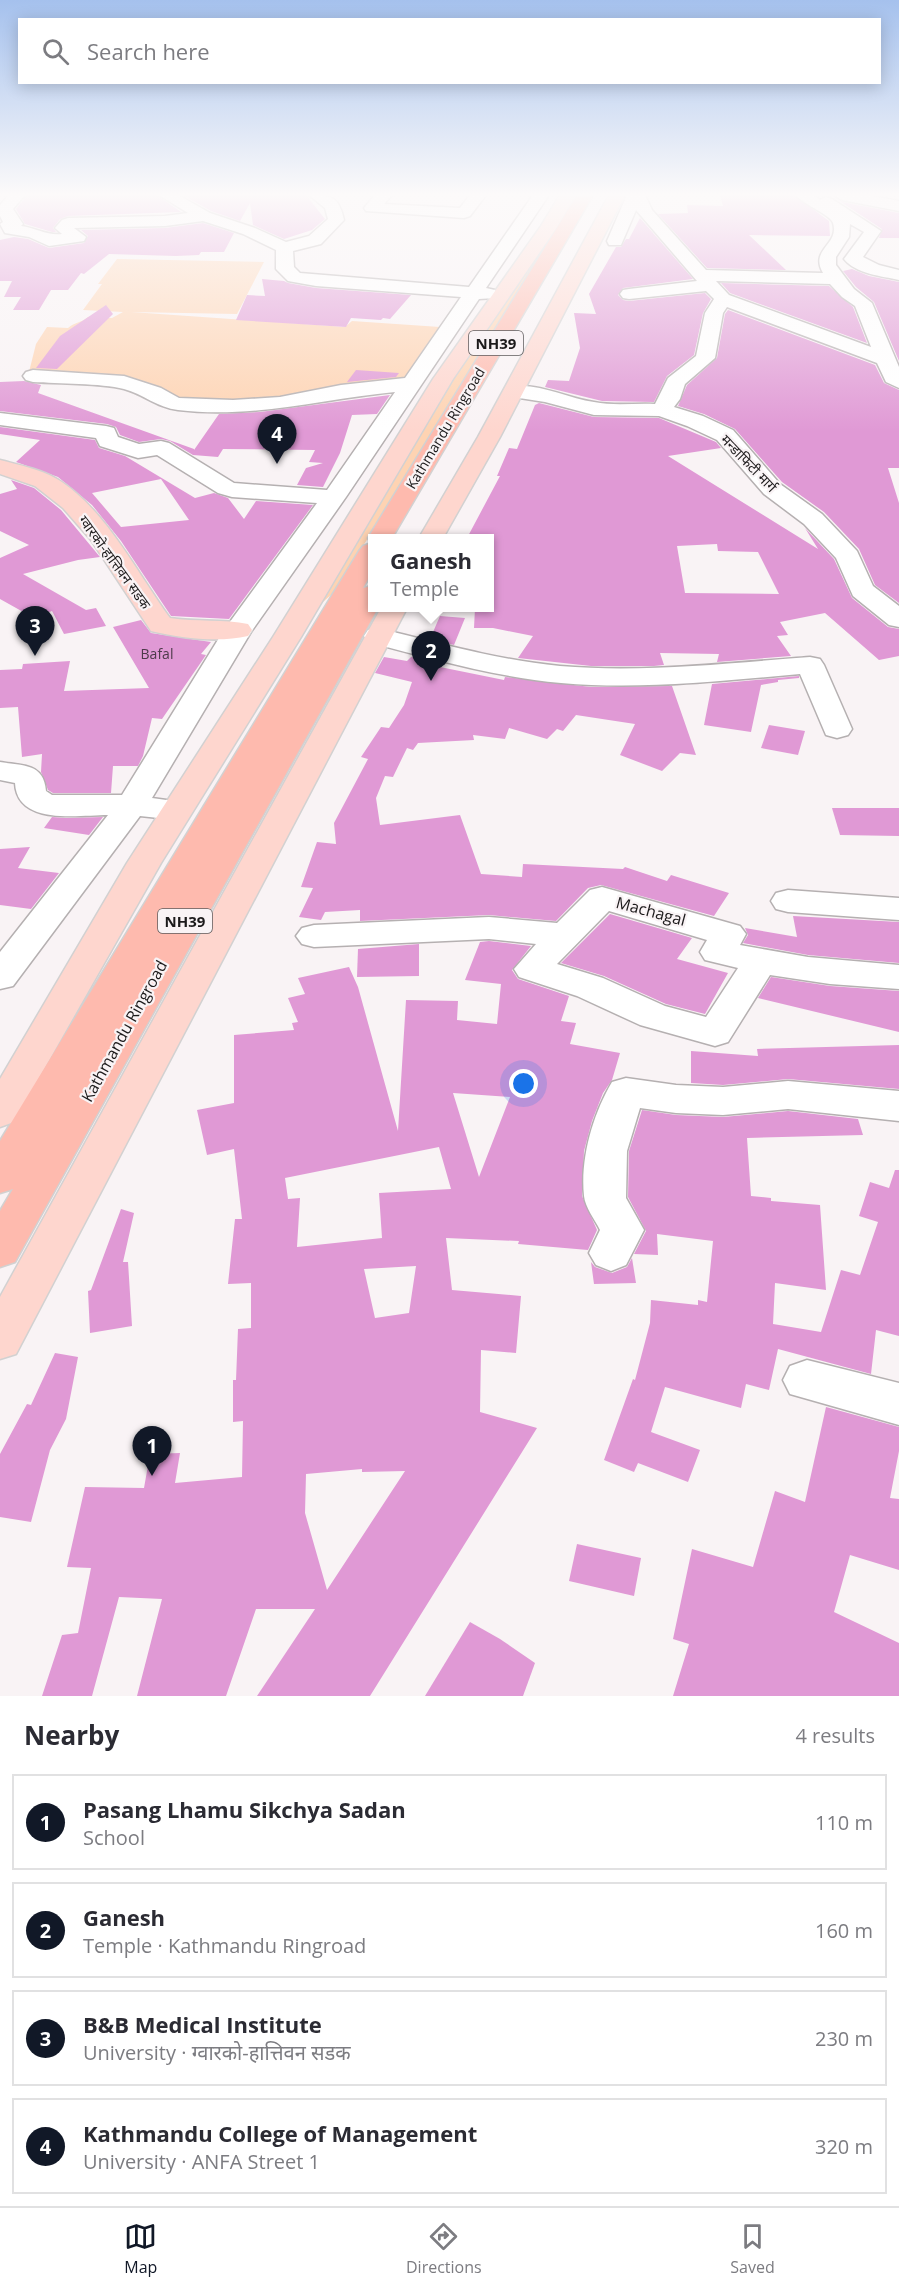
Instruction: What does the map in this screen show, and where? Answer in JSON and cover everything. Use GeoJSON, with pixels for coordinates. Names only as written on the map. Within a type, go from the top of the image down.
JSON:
{"type":"FeatureCollection","features":[{"type":"Feature","properties":{"kind":"highway","name":"Kathmandu Ringroad"},"geometry":{"type":"LineString","coordinates":[[383,534],[418,493],[541,274]]}},
{"type":"Feature","properties":{"kind":"highway","name":"Kathmandu Ringroad"},"geometry":{"type":"LineString","coordinates":[[445,466],[555,274]]}},
{"type":"Feature","properties":{"kind":"highway","name":"Kathmandu Ringroad"},"geometry":{"type":"LineString","coordinates":[[405,534],[418,493]]}},
{"type":"Feature","properties":{"kind":"highway","name":"Kathmandu Ringroad"},"geometry":{"type":"LineString","coordinates":[[0,1178],[368,557]]}},
{"type":"Feature","properties":{"kind":"highway","name":"Kathmandu Ringroad"},"geometry":{"type":"LineString","coordinates":[[0,1250],[368,601]]}},
{"type":"Feature","properties":{"kind":"main road"},"geometry":{"type":"LineString","coordinates":[[0,1112],[144,863],[287,637],[443,379],[515,274]]}},
{"type":"Feature","properties":{"kind":"main road"},"geometry":{"type":"LineString","coordinates":[[433,534],[513,392],[575,274]]}},
{"type":"Feature","properties":{"kind":"main road","name":"ग्वारको-हात्तिवन सडक"},"geometry":{"type":"LineString","coordinates":[[0,468],[30,475],[56,489],[106,544],[161,625],[197,630],[238,630]]}},
{"type":"Feature","properties":{"kind":"main road"},"geometry":{"type":"LineString","coordinates":[[0,1340],[386,622]]}},
{"type":"Feature","properties":{"kind":"street"},"geometry":{"type":"LineString","coordinates":[[291,274],[302,279],[501,295]]}},
{"type":"Feature","properties":{"kind":"street"},"geometry":{"type":"LineString","coordinates":[[0,978],[132,805],[238,630],[334,497],[485,274]]}},
{"type":"Feature","properties":{"kind":"street"},"geometry":{"type":"LineString","coordinates":[[700,274],[711,286],[886,359]]}},
{"type":"Feature","properties":{"kind":"street"},"geometry":{"type":"LineString","coordinates":[[832,274],[848,293],[863,303],[893,378],[899,382]]}},
{"type":"Feature","properties":{"kind":"street"},"geometry":{"type":"LineString","coordinates":[[629,294],[658,293],[680,286],[835,279]]}},
{"type":"Feature","properties":{"kind":"street"},"geometry":{"type":"LineString","coordinates":[[661,411],[670,399],[675,381],[705,358],[714,313],[711,286]]}},
{"type":"Feature","properties":{"kind":"street"},"geometry":{"type":"LineString","coordinates":[[33,376],[124,382],[154,392],[177,404],[223,406],[272,404],[341,391],[409,384]]}},
{"type":"Feature","properties":{"kind":"street","name":"मन्डाफिटी मार्ग"},"geometry":{"type":"LineString","coordinates":[[513,392],[546,396],[594,409],[661,411],[695,421],[725,435],[772,489],[813,519],[848,556],[862,590],[899,619]]}},
{"type":"Feature","properties":{"kind":"street"},"geometry":{"type":"LineString","coordinates":[[0,419],[106,433],[108,441],[138,451],[160,448],[226,488],[240,492],[334,497]]}},
{"type":"Feature","properties":{"kind":"street"},"geometry":{"type":"LineString","coordinates":[[386,622],[427,650],[531,671],[586,676],[692,675],[810,664],[837,729]]}},
{"type":"Feature","properties":{"kind":"street"},"geometry":{"type":"LineString","coordinates":[[0,771],[26,776],[30,780],[31,795],[45,805],[132,805],[177,810]]}},
{"type":"Feature","properties":{"kind":"street","name":"Machagal"},"geometry":{"type":"LineString","coordinates":[[565,935],[602,898],[728,934],[718,952],[760,963],[841,975],[899,977]]}},
{"type":"Feature","properties":{"kind":"street"},"geometry":{"type":"LineString","coordinates":[[788,901],[899,909]]}},
{"type":"Feature","properties":{"kind":"street"},"geometry":{"type":"LineString","coordinates":[[314,936],[489,928],[565,935]]}},
{"type":"Feature","properties":{"kind":"street"},"geometry":{"type":"LineString","coordinates":[[565,935],[532,969],[590,987],[653,1016],[715,1033],[760,963]]}},
{"type":"Feature","properties":{"kind":"street"},"geometry":{"type":"LineString","coordinates":[[611,1253],[622,1230],[605,1198],[606,1152],[626,1092],[676,1099],[723,1101],[788,1095],[899,1106]]}},
{"type":"Feature","properties":{"kind":"street"},"geometry":{"type":"LineString","coordinates":[[807,1380],[899,1404]]}},
{"type":"Feature","properties":{"kind":"shaded area"},"geometry":{"type":"Polygon","coordinates":[[[105,274],[258,274],[237,314],[131,312],[345,327],[352,321],[440,327],[401,383],[284,400],[185,401],[153,384],[110,377],[29,372],[36,344],[47,327],[68,328],[88,317],[112,318],[123,312],[83,310],[102,284],[98,284],[105,274]]]}},
{"type":"Feature","properties":{"kind":"shaded area"},"geometry":{"type":"Polygon","coordinates":[[[522,274],[528,274],[390,504],[371,534],[368,534],[368,538],[332,594],[323,602],[324,593],[462,362],[522,274]]]}},
{"type":"Feature","properties":{"kind":"building"},"geometry":{"type":"Polygon","coordinates":[[[0,274],[80,274],[68,290],[51,290],[39,310],[13,310],[21,297],[4,297],[12,281],[0,281],[0,274]]]}},
{"type":"Feature","properties":{"kind":"building"},"geometry":{"type":"Polygon","coordinates":[[[600,274],[689,274],[693,279],[623,288],[618,295],[623,300],[629,301],[705,293],[711,299],[703,313],[694,355],[667,376],[654,402],[602,401],[545,387],[548,380],[569,381],[580,348],[574,313],[596,314],[589,294],[600,274]]]}},
{"type":"Feature","properties":{"kind":"building"},"geometry":{"type":"Polygon","coordinates":[[[846,274],[864,274],[899,282],[899,361],[874,302],[856,287],[846,274]]]}},
{"type":"Feature","properties":{"kind":"building"},"geometry":{"type":"Polygon","coordinates":[[[262,279],[316,288],[411,295],[390,319],[351,318],[346,327],[236,320],[247,295],[265,296],[262,279]]]}},
{"type":"Feature","properties":{"kind":"building"},"geometry":{"type":"Polygon","coordinates":[[[721,283],[829,286],[853,307],[867,343],[730,293],[721,283]]]}},
{"type":"Feature","properties":{"kind":"building"},"geometry":{"type":"Polygon","coordinates":[[[106,305],[113,314],[57,369],[36,368],[60,336],[106,305]]]}},
{"type":"Feature","properties":{"kind":"building"},"geometry":{"type":"Polygon","coordinates":[[[728,310],[875,365],[884,383],[899,390],[899,468],[888,468],[899,503],[899,603],[875,585],[859,549],[824,512],[782,482],[735,429],[704,414],[678,406],[687,385],[717,358],[725,314],[728,310]]]}},
{"type":"Feature","properties":{"kind":"building"},"geometry":{"type":"Polygon","coordinates":[[[356,370],[399,373],[396,377],[347,382],[356,370]]]}},
{"type":"Feature","properties":{"kind":"building"},"geometry":{"type":"Polygon","coordinates":[[[24,381],[41,385],[38,393],[194,449],[194,450],[219,414],[260,412],[390,395],[377,414],[352,415],[340,453],[323,487],[297,485],[306,468],[323,463],[309,462],[315,450],[223,449],[218,457],[193,455],[170,441],[161,439],[139,442],[120,435],[116,427],[107,424],[0,411],[0,382],[24,381]]]}},
{"type":"Feature","properties":{"kind":"building"},"geometry":{"type":"Polygon","coordinates":[[[539,403],[594,417],[659,418],[716,442],[721,448],[668,456],[818,549],[805,528],[834,559],[852,598],[888,627],[899,629],[899,656],[879,660],[825,613],[780,622],[788,635],[777,636],[791,656],[717,662],[719,654],[660,653],[664,665],[654,666],[591,666],[518,658],[533,636],[493,628],[474,628],[475,612],[494,612],[494,534],[469,534],[500,476],[497,476],[509,448],[517,449],[535,405],[539,403]],[[717,544],[677,546],[685,593],[779,594],[758,552],[718,551],[717,544]]]}},
{"type":"Feature","properties":{"kind":"building"},"geometry":{"type":"Polygon","coordinates":[[[0,427],[95,440],[99,448],[125,456],[195,498],[214,493],[228,498],[244,519],[256,501],[313,505],[229,619],[171,616],[121,541],[92,505],[58,477],[16,462],[40,440],[0,434],[0,427]],[[161,479],[92,493],[121,527],[189,520],[161,479]]]}},
{"type":"Feature","properties":{"kind":"building"},"geometry":{"type":"Polygon","coordinates":[[[11,480],[34,488],[61,510],[100,557],[78,560],[23,574],[86,610],[96,608],[106,626],[64,634],[52,611],[34,618],[0,599],[0,558],[29,545],[0,531],[0,494],[17,489],[11,480]]]}},
{"type":"Feature","properties":{"kind":"building"},"geometry":{"type":"Polygon","coordinates":[[[440,616],[465,618],[454,645],[430,639],[440,616]]]}},
{"type":"Feature","properties":{"kind":"building"},"geometry":{"type":"Polygon","coordinates":[[[141,620],[151,633],[211,642],[201,654],[206,655],[162,719],[152,718],[143,756],[138,766],[113,766],[111,793],[53,793],[48,790],[41,772],[42,754],[22,757],[18,707],[0,708],[0,670],[22,669],[23,664],[70,661],[64,691],[149,688],[113,627],[141,620]]]}},
{"type":"Feature","properties":{"kind":"building"},"geometry":{"type":"Polygon","coordinates":[[[384,657],[407,661],[411,657],[422,659],[443,664],[440,667],[504,680],[505,677],[591,687],[672,686],[696,755],[680,753],[662,771],[620,755],[635,724],[576,715],[563,731],[557,729],[547,739],[509,728],[505,739],[473,735],[474,740],[418,743],[413,750],[407,748],[393,777],[385,776],[376,798],[380,825],[460,815],[481,874],[522,877],[523,864],[623,869],[625,867],[667,881],[671,875],[729,893],[714,916],[601,885],[588,888],[556,921],[489,915],[360,921],[360,910],[325,912],[321,920],[299,917],[313,888],[301,887],[317,842],[336,844],[334,823],[368,759],[361,757],[381,727],[389,728],[404,705],[412,682],[375,673],[384,657]]]}},
{"type":"Feature","properties":{"kind":"building"},"geometry":{"type":"Polygon","coordinates":[[[799,676],[799,678],[778,680],[778,682],[761,685],[751,732],[704,725],[712,684],[799,676]]]}},
{"type":"Feature","properties":{"kind":"building"},"geometry":{"type":"Polygon","coordinates":[[[769,725],[805,731],[798,755],[761,748],[769,725]]]}},
{"type":"Feature","properties":{"kind":"building"},"geometry":{"type":"Polygon","coordinates":[[[832,808],[899,808],[899,836],[840,835],[832,808]]]}},
{"type":"Feature","properties":{"kind":"building"},"geometry":{"type":"Polygon","coordinates":[[[52,817],[103,817],[89,835],[44,828],[52,817]]]}},
{"type":"Feature","properties":{"kind":"building"},"geometry":{"type":"Polygon","coordinates":[[[30,847],[18,868],[59,873],[31,909],[0,905],[0,849],[30,847]]]}},
{"type":"Feature","properties":{"kind":"building"},"geometry":{"type":"Polygon","coordinates":[[[610,914],[692,938],[677,959],[728,973],[705,1014],[666,1004],[604,976],[561,963],[610,914]]]}},
{"type":"Feature","properties":{"kind":"building"},"geometry":{"type":"Polygon","coordinates":[[[793,916],[899,922],[899,963],[808,955],[743,943],[748,935],[745,928],[797,937],[793,916]]]}},
{"type":"Feature","properties":{"kind":"building"},"geometry":{"type":"Polygon","coordinates":[[[480,942],[531,946],[512,970],[518,979],[569,996],[561,1021],[576,1023],[570,1044],[620,1053],[612,1080],[603,1093],[592,1121],[584,1151],[582,1196],[597,1230],[588,1250],[518,1244],[519,1241],[446,1238],[452,1290],[521,1296],[516,1353],[481,1350],[480,1412],[537,1428],[370,1696],[257,1696],[315,1609],[256,1609],[226,1696],[137,1696],[162,1599],[119,1597],[92,1696],[42,1696],[62,1635],[78,1633],[91,1568],[67,1567],[85,1487],[144,1488],[150,1454],[180,1453],[175,1483],[242,1477],[243,1421],[233,1422],[233,1380],[236,1380],[238,1329],[251,1328],[251,1283],[228,1284],[235,1219],[242,1219],[234,1149],[207,1155],[197,1110],[234,1103],[234,1035],[294,1030],[292,1023],[298,1022],[288,998],[305,994],[298,978],[349,967],[358,987],[398,1131],[406,1000],[458,1001],[457,1020],[497,1024],[501,984],[465,980],[480,942]],[[453,1093],[479,1177],[510,1097],[453,1093]],[[439,1147],[285,1178],[288,1199],[300,1198],[297,1247],[382,1238],[379,1193],[451,1189],[439,1147]],[[416,1266],[364,1269],[375,1318],[409,1313],[416,1266]],[[362,1469],[306,1474],[305,1513],[327,1590],[405,1471],[362,1472],[362,1469]]]}},
{"type":"Feature","properties":{"kind":"building"},"geometry":{"type":"Polygon","coordinates":[[[419,944],[419,976],[357,977],[358,949],[419,944]]]}},
{"type":"Feature","properties":{"kind":"building"},"geometry":{"type":"Polygon","coordinates":[[[771,977],[830,986],[899,991],[899,1032],[758,998],[771,977]]]}},
{"type":"Feature","properties":{"kind":"building"},"geometry":{"type":"Polygon","coordinates":[[[899,1045],[899,1089],[788,1079],[723,1085],[691,1083],[691,1051],[758,1056],[757,1049],[899,1045]]]}},
{"type":"Feature","properties":{"kind":"building"},"geometry":{"type":"Polygon","coordinates":[[[642,1110],[676,1115],[723,1117],[788,1111],[858,1119],[863,1135],[747,1138],[751,1196],[771,1198],[771,1201],[820,1205],[826,1290],[775,1283],[773,1324],[821,1332],[841,1270],[860,1275],[878,1222],[859,1216],[870,1182],[889,1188],[895,1170],[899,1170],[899,1336],[876,1330],[871,1374],[778,1349],[769,1390],[746,1384],[741,1408],[665,1387],[651,1432],[700,1450],[688,1482],[638,1463],[634,1472],[604,1460],[633,1379],[635,1380],[650,1323],[651,1300],[698,1305],[698,1300],[707,1302],[713,1241],[657,1234],[658,1255],[634,1254],[646,1231],[628,1197],[629,1151],[642,1110]]]}},
{"type":"Feature","properties":{"kind":"building"},"geometry":{"type":"Polygon","coordinates":[[[121,1209],[134,1213],[123,1262],[128,1262],[132,1326],[90,1333],[88,1291],[91,1290],[121,1209]]]}},
{"type":"Feature","properties":{"kind":"building"},"geometry":{"type":"Polygon","coordinates":[[[632,1258],[636,1283],[594,1284],[591,1262],[595,1267],[612,1273],[627,1267],[632,1258]]]}},
{"type":"Feature","properties":{"kind":"building"},"geometry":{"type":"Polygon","coordinates":[[[55,1353],[78,1357],[66,1419],[50,1450],[31,1522],[0,1517],[0,1454],[27,1404],[31,1405],[55,1353]]]}},
{"type":"Feature","properties":{"kind":"building"},"geometry":{"type":"Polygon","coordinates":[[[826,1407],[899,1427],[899,1451],[890,1498],[899,1499],[899,1570],[850,1555],[834,1612],[899,1643],[899,1696],[673,1696],[689,1644],[673,1639],[692,1549],[753,1567],[775,1491],[805,1502],[826,1407]]]}},
{"type":"Feature","properties":{"kind":"building"},"geometry":{"type":"Polygon","coordinates":[[[577,1544],[641,1558],[634,1596],[569,1581],[577,1544]]]}},
{"type":"Feature","properties":{"kind":"building"},"geometry":{"type":"Polygon","coordinates":[[[470,1622],[535,1663],[523,1696],[425,1696],[470,1622]]]}},
{"type":"Feature","properties":{"kind":"place","name":"Kathmandu College of Management"},"geometry":{"type":"Point","coordinates":[277,464]}},
{"type":"Feature","properties":{"kind":"place","name":"B&B Medical Institute"},"geometry":{"type":"Point","coordinates":[35,656]}},
{"type":"Feature","properties":{"kind":"place","name":"Ganesh"},"geometry":{"type":"Point","coordinates":[431,681]}},
{"type":"Feature","properties":{"kind":"place","name":"Pasang Lhamu Sikchya Sadan"},"geometry":{"type":"Point","coordinates":[152,1476]}}]}
